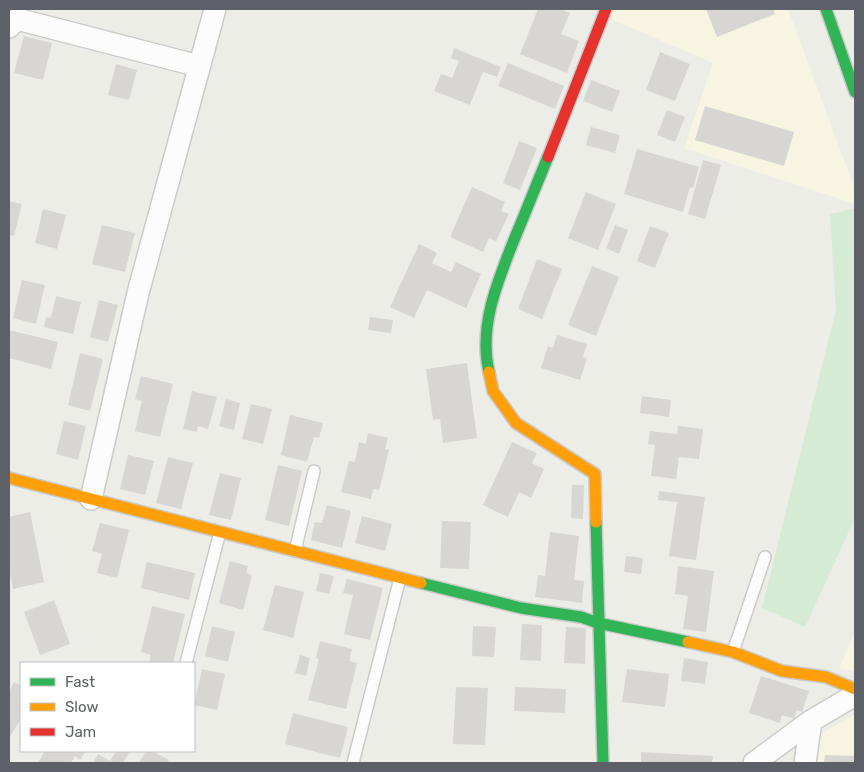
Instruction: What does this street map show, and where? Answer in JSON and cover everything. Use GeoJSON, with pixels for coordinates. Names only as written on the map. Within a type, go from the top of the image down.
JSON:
{"type":"FeatureCollection","features":[{"type":"Feature","properties":{"kind":"main road"},"geometry":{"type":"LineString","coordinates":[[603,763],[595,474],[516,423],[493,391],[485,357],[487,328],[494,292],[606,9]]}},
{"type":"Feature","properties":{"kind":"main road"},"geometry":{"type":"LineString","coordinates":[[826,9],[855,92]]}},
{"type":"Feature","properties":{"kind":"main road"},"geometry":{"type":"LineString","coordinates":[[9,478],[521,608],[581,617],[598,623],[734,652],[782,671],[826,677],[855,689]]}},
{"type":"Feature","properties":{"kind":"street"},"geometry":{"type":"LineString","coordinates":[[91,499],[138,293],[215,9]]}},
{"type":"Feature","properties":{"kind":"street"},"geometry":{"type":"LineString","coordinates":[[9,27],[17,19],[199,66]]}},
{"type":"Feature","properties":{"kind":"street"},"geometry":{"type":"LineString","coordinates":[[754,763],[810,721],[855,695]]}},
{"type":"Feature","properties":{"kind":"street"},"geometry":{"type":"LineString","coordinates":[[805,763],[810,721]]}},
{"type":"Feature","properties":{"kind":"lane"},"geometry":{"type":"LineString","coordinates":[[295,551],[314,471]]}},
{"type":"Feature","properties":{"kind":"lane"},"geometry":{"type":"LineString","coordinates":[[186,662],[220,532]]}},
{"type":"Feature","properties":{"kind":"lane"},"geometry":{"type":"LineString","coordinates":[[734,652],[765,558]]}},
{"type":"Feature","properties":{"kind":"lane"},"geometry":{"type":"LineString","coordinates":[[353,763],[400,578]]}},
{"type":"Feature","properties":{"kind":"shaded area"},"geometry":{"type":"Polygon","coordinates":[[[613,9],[788,9],[855,190],[855,204],[684,148],[713,63],[609,18],[613,9]]]}},
{"type":"Feature","properties":{"kind":"shaded area"},"geometry":{"type":"Polygon","coordinates":[[[855,631],[855,671],[839,669],[855,631]]]}},
{"type":"Feature","properties":{"kind":"shaded area"},"geometry":{"type":"Polygon","coordinates":[[[855,714],[855,763],[815,763],[821,734],[855,714]]]}},
{"type":"Feature","properties":{"kind":"green space"},"geometry":{"type":"Polygon","coordinates":[[[855,208],[855,518],[805,627],[762,608],[836,310],[830,214],[855,208]]]}},
{"type":"Feature","properties":{"kind":"building"},"geometry":{"type":"Polygon","coordinates":[[[538,9],[560,9],[570,13],[561,34],[579,41],[567,73],[520,54],[538,9]]]}},
{"type":"Feature","properties":{"kind":"building"},"geometry":{"type":"Polygon","coordinates":[[[706,9],[773,9],[775,14],[717,37],[706,9]]]}},
{"type":"Feature","properties":{"kind":"building"},"geometry":{"type":"Polygon","coordinates":[[[24,36],[52,43],[43,80],[14,73],[24,36]]]}},
{"type":"Feature","properties":{"kind":"building"},"geometry":{"type":"Polygon","coordinates":[[[454,48],[501,67],[497,77],[483,72],[470,105],[434,91],[441,74],[452,78],[459,61],[451,58],[454,48]]]}},
{"type":"Feature","properties":{"kind":"building"},"geometry":{"type":"Polygon","coordinates":[[[660,52],[690,64],[675,101],[646,90],[660,52]]]}},
{"type":"Feature","properties":{"kind":"building"},"geometry":{"type":"Polygon","coordinates":[[[508,63],[564,86],[555,109],[498,86],[508,63]]]}},
{"type":"Feature","properties":{"kind":"building"},"geometry":{"type":"Polygon","coordinates":[[[116,64],[137,70],[129,100],[108,95],[116,64]]]}},
{"type":"Feature","properties":{"kind":"building"},"geometry":{"type":"Polygon","coordinates":[[[591,80],[620,91],[612,112],[583,101],[591,80]]]}},
{"type":"Feature","properties":{"kind":"building"},"geometry":{"type":"Polygon","coordinates":[[[705,106],[794,132],[784,166],[695,140],[705,106]]]}},
{"type":"Feature","properties":{"kind":"building"},"geometry":{"type":"Polygon","coordinates":[[[667,110],[685,117],[675,142],[657,135],[667,110]]]}},
{"type":"Feature","properties":{"kind":"building"},"geometry":{"type":"Polygon","coordinates":[[[591,127],[620,135],[615,153],[586,145],[591,127]]]}},
{"type":"Feature","properties":{"kind":"building"},"geometry":{"type":"Polygon","coordinates":[[[519,141],[537,148],[520,190],[503,183],[519,141]]]}},
{"type":"Feature","properties":{"kind":"building"},"geometry":{"type":"Polygon","coordinates":[[[637,149],[699,167],[693,188],[690,187],[683,212],[624,194],[637,149]]]}},
{"type":"Feature","properties":{"kind":"building"},"geometry":{"type":"Polygon","coordinates":[[[703,160],[721,165],[705,219],[688,214],[703,160]]]}},
{"type":"Feature","properties":{"kind":"building"},"geometry":{"type":"Polygon","coordinates":[[[472,187],[505,202],[501,211],[509,214],[496,241],[489,238],[483,252],[450,237],[472,187]]]}},
{"type":"Feature","properties":{"kind":"building"},"geometry":{"type":"Polygon","coordinates":[[[586,192],[616,204],[598,250],[568,238],[586,192]]]}},
{"type":"Feature","properties":{"kind":"building"},"geometry":{"type":"Polygon","coordinates":[[[9,201],[22,204],[14,236],[9,235],[9,201]]]}},
{"type":"Feature","properties":{"kind":"building"},"geometry":{"type":"Polygon","coordinates":[[[43,209],[66,215],[57,249],[35,243],[43,209]]]}},
{"type":"Feature","properties":{"kind":"building"},"geometry":{"type":"Polygon","coordinates":[[[102,225],[135,233],[125,272],[92,264],[102,225]]]}},
{"type":"Feature","properties":{"kind":"building"},"geometry":{"type":"Polygon","coordinates":[[[615,225],[628,230],[619,254],[606,248],[615,225]]]}},
{"type":"Feature","properties":{"kind":"building"},"geometry":{"type":"Polygon","coordinates":[[[650,226],[669,233],[655,268],[637,261],[650,226]]]}},
{"type":"Feature","properties":{"kind":"building"},"geometry":{"type":"Polygon","coordinates":[[[419,244],[437,253],[432,263],[451,272],[456,262],[481,274],[466,308],[427,290],[414,318],[390,307],[419,244]]]}},
{"type":"Feature","properties":{"kind":"building"},"geometry":{"type":"Polygon","coordinates":[[[537,259],[562,269],[542,319],[518,309],[537,259]]]}},
{"type":"Feature","properties":{"kind":"building"},"geometry":{"type":"Polygon","coordinates":[[[592,266],[619,277],[596,336],[568,325],[592,266]]]}},
{"type":"Feature","properties":{"kind":"building"},"geometry":{"type":"Polygon","coordinates":[[[22,280],[45,285],[36,324],[13,318],[22,280]]]}},
{"type":"Feature","properties":{"kind":"building"},"geometry":{"type":"Polygon","coordinates":[[[56,296],[81,302],[73,334],[44,327],[46,317],[51,318],[56,296]]]}},
{"type":"Feature","properties":{"kind":"building"},"geometry":{"type":"Polygon","coordinates":[[[99,300],[118,305],[108,342],[90,337],[99,300]]]}},
{"type":"Feature","properties":{"kind":"building"},"geometry":{"type":"Polygon","coordinates":[[[370,317],[393,320],[391,333],[368,330],[370,317]]]}},
{"type":"Feature","properties":{"kind":"building"},"geometry":{"type":"Polygon","coordinates":[[[9,330],[58,342],[51,369],[9,358],[9,330]]]}},
{"type":"Feature","properties":{"kind":"building"},"geometry":{"type":"Polygon","coordinates":[[[557,335],[587,344],[583,357],[587,358],[580,380],[541,368],[548,346],[553,348],[557,335]]]}},
{"type":"Feature","properties":{"kind":"building"},"geometry":{"type":"Polygon","coordinates":[[[80,353],[103,359],[90,411],[68,405],[80,353]]]}},
{"type":"Feature","properties":{"kind":"building"},"geometry":{"type":"Polygon","coordinates":[[[467,363],[477,438],[443,443],[440,419],[433,420],[426,369],[467,363]]]}},
{"type":"Feature","properties":{"kind":"building"},"geometry":{"type":"Polygon","coordinates":[[[141,376],[173,384],[160,437],[135,431],[142,401],[135,399],[141,376]]]}},
{"type":"Feature","properties":{"kind":"building"},"geometry":{"type":"Polygon","coordinates":[[[192,391],[217,397],[208,429],[198,426],[197,432],[183,429],[192,391]]]}},
{"type":"Feature","properties":{"kind":"building"},"geometry":{"type":"Polygon","coordinates":[[[642,396],[671,400],[669,417],[640,413],[642,396]]]}},
{"type":"Feature","properties":{"kind":"building"},"geometry":{"type":"Polygon","coordinates":[[[226,399],[240,403],[234,430],[219,426],[226,399]]]}},
{"type":"Feature","properties":{"kind":"building"},"geometry":{"type":"Polygon","coordinates":[[[251,404],[272,409],[263,444],[242,439],[251,404]]]}},
{"type":"Feature","properties":{"kind":"building"},"geometry":{"type":"Polygon","coordinates":[[[290,415],[323,423],[319,438],[314,437],[307,462],[281,455],[290,415]]]}},
{"type":"Feature","properties":{"kind":"building"},"geometry":{"type":"Polygon","coordinates":[[[64,421],[86,426],[78,460],[56,454],[64,421]]]}},
{"type":"Feature","properties":{"kind":"building"},"geometry":{"type":"Polygon","coordinates":[[[678,426],[703,429],[699,459],[679,457],[676,479],[651,476],[655,445],[648,444],[650,431],[677,434],[678,426]]]}},
{"type":"Feature","properties":{"kind":"building"},"geometry":{"type":"Polygon","coordinates":[[[368,433],[388,438],[385,449],[389,450],[379,490],[373,489],[371,499],[341,492],[349,461],[355,462],[359,442],[366,444],[368,433]]]}},
{"type":"Feature","properties":{"kind":"building"},"geometry":{"type":"Polygon","coordinates":[[[512,442],[537,453],[532,463],[544,469],[531,498],[519,492],[508,517],[483,505],[512,442]]]}},
{"type":"Feature","properties":{"kind":"building"},"geometry":{"type":"Polygon","coordinates":[[[128,455],[154,461],[145,495],[120,489],[128,455]]]}},
{"type":"Feature","properties":{"kind":"building"},"geometry":{"type":"Polygon","coordinates":[[[168,457],[193,463],[181,509],[156,503],[168,457]]]}},
{"type":"Feature","properties":{"kind":"building"},"geometry":{"type":"Polygon","coordinates":[[[278,465],[302,471],[289,526],[265,520],[278,465]]]}},
{"type":"Feature","properties":{"kind":"building"},"geometry":{"type":"Polygon","coordinates":[[[220,473],[241,478],[231,520],[209,515],[220,473]]]}},
{"type":"Feature","properties":{"kind":"building"},"geometry":{"type":"Polygon","coordinates":[[[572,485],[584,485],[583,519],[571,518],[572,485]]]}},
{"type":"Feature","properties":{"kind":"building"},"geometry":{"type":"Polygon","coordinates":[[[659,491],[705,497],[696,560],[669,556],[677,502],[658,500],[659,491]]]}},
{"type":"Feature","properties":{"kind":"building"},"geometry":{"type":"Polygon","coordinates":[[[327,505],[351,511],[342,548],[311,540],[315,522],[322,523],[327,505]]]}},
{"type":"Feature","properties":{"kind":"building"},"geometry":{"type":"Polygon","coordinates":[[[30,512],[44,582],[13,589],[9,568],[9,517],[30,512]]]}},
{"type":"Feature","properties":{"kind":"building"},"geometry":{"type":"Polygon","coordinates":[[[362,516],[392,524],[385,551],[355,543],[362,516]]]}},
{"type":"Feature","properties":{"kind":"building"},"geometry":{"type":"Polygon","coordinates":[[[442,521],[471,522],[469,569],[440,568],[442,521]]]}},
{"type":"Feature","properties":{"kind":"building"},"geometry":{"type":"Polygon","coordinates":[[[100,523],[129,530],[117,578],[97,573],[102,554],[92,551],[100,523]]]}},
{"type":"Feature","properties":{"kind":"building"},"geometry":{"type":"Polygon","coordinates":[[[550,532],[579,536],[574,580],[584,581],[582,603],[535,597],[538,575],[545,576],[550,532]]]}},
{"type":"Feature","properties":{"kind":"building"},"geometry":{"type":"Polygon","coordinates":[[[626,556],[643,558],[641,574],[624,572],[626,556]]]}},
{"type":"Feature","properties":{"kind":"building"},"geometry":{"type":"Polygon","coordinates":[[[230,561],[248,566],[246,573],[252,575],[243,610],[219,603],[230,561]]]}},
{"type":"Feature","properties":{"kind":"building"},"geometry":{"type":"Polygon","coordinates":[[[147,562],[195,573],[189,600],[141,588],[147,562]]]}},
{"type":"Feature","properties":{"kind":"building"},"geometry":{"type":"Polygon","coordinates":[[[678,566],[714,571],[706,632],[683,629],[688,596],[675,594],[678,566]]]}},
{"type":"Feature","properties":{"kind":"building"},"geometry":{"type":"Polygon","coordinates":[[[320,573],[334,576],[329,594],[316,591],[320,573]]]}},
{"type":"Feature","properties":{"kind":"building"},"geometry":{"type":"Polygon","coordinates":[[[347,579],[383,588],[370,640],[344,634],[353,595],[343,593],[347,579]]]}},
{"type":"Feature","properties":{"kind":"building"},"geometry":{"type":"Polygon","coordinates":[[[275,585],[304,592],[293,638],[263,630],[275,585]]]}},
{"type":"Feature","properties":{"kind":"building"},"geometry":{"type":"Polygon","coordinates":[[[54,600],[70,644],[40,655],[24,612],[54,600]]]}},
{"type":"Feature","properties":{"kind":"building"},"geometry":{"type":"Polygon","coordinates":[[[152,606],[185,614],[173,662],[149,662],[151,655],[141,652],[152,606]]]}},
{"type":"Feature","properties":{"kind":"building"},"geometry":{"type":"Polygon","coordinates":[[[522,624],[542,625],[541,661],[520,660],[522,624]]]}},
{"type":"Feature","properties":{"kind":"building"},"geometry":{"type":"Polygon","coordinates":[[[212,626],[235,632],[228,662],[205,656],[212,626]]]}},
{"type":"Feature","properties":{"kind":"building"},"geometry":{"type":"Polygon","coordinates":[[[473,626],[496,627],[494,657],[472,656],[473,626]]]}},
{"type":"Feature","properties":{"kind":"building"},"geometry":{"type":"Polygon","coordinates":[[[566,627],[586,628],[585,664],[564,663],[566,627]]]}},
{"type":"Feature","properties":{"kind":"building"},"geometry":{"type":"Polygon","coordinates":[[[320,641],[352,649],[349,661],[357,663],[346,709],[308,700],[319,659],[316,658],[320,641]]]}},
{"type":"Feature","properties":{"kind":"building"},"geometry":{"type":"Polygon","coordinates":[[[300,655],[310,658],[306,676],[295,673],[300,655]]]}},
{"type":"Feature","properties":{"kind":"building"},"geometry":{"type":"Polygon","coordinates":[[[684,658],[708,662],[705,684],[681,681],[684,658]]]}},
{"type":"Feature","properties":{"kind":"building"},"geometry":{"type":"Polygon","coordinates":[[[202,669],[225,674],[217,710],[195,705],[202,669]]]}},
{"type":"Feature","properties":{"kind":"building"},"geometry":{"type":"Polygon","coordinates":[[[627,669],[669,674],[665,707],[622,702],[627,669]]]}},
{"type":"Feature","properties":{"kind":"building"},"geometry":{"type":"Polygon","coordinates":[[[761,676],[809,691],[802,712],[797,710],[794,719],[782,715],[780,723],[749,713],[761,676]]]}},
{"type":"Feature","properties":{"kind":"building"},"geometry":{"type":"Polygon","coordinates":[[[14,682],[20,685],[20,720],[9,739],[9,692],[14,682]]]}},
{"type":"Feature","properties":{"kind":"building"},"geometry":{"type":"Polygon","coordinates":[[[456,687],[488,688],[485,745],[453,744],[456,687]]]}},
{"type":"Feature","properties":{"kind":"building"},"geometry":{"type":"Polygon","coordinates":[[[515,687],[566,689],[565,713],[514,711],[515,687]]]}},
{"type":"Feature","properties":{"kind":"building"},"geometry":{"type":"Polygon","coordinates":[[[293,713],[348,727],[340,758],[285,744],[293,713]]]}},
{"type":"Feature","properties":{"kind":"building"},"geometry":{"type":"Polygon","coordinates":[[[44,752],[85,752],[80,760],[75,756],[71,763],[38,763],[44,752]]]}},
{"type":"Feature","properties":{"kind":"building"},"geometry":{"type":"Polygon","coordinates":[[[115,752],[129,752],[123,763],[93,763],[98,754],[110,761],[115,752]]]}},
{"type":"Feature","properties":{"kind":"building"},"geometry":{"type":"Polygon","coordinates":[[[145,752],[154,752],[169,760],[167,763],[139,763],[145,752]]]}},
{"type":"Feature","properties":{"kind":"building"},"geometry":{"type":"Polygon","coordinates":[[[641,752],[713,756],[712,763],[641,763],[641,752]]]}},
{"type":"Feature","properties":{"kind":"building"},"geometry":{"type":"Polygon","coordinates":[[[825,755],[855,756],[855,763],[824,763],[825,755]]]}},
{"type":"Feature","properties":{"kind":"traffic: fast"},"geometry":{"type":"LineString","coordinates":[[826,9],[855,92]]}},
{"type":"Feature","properties":{"kind":"traffic: fast"},"geometry":{"type":"LineString","coordinates":[[489,372],[486,337],[492,302],[503,268],[548,157]]}},
{"type":"Feature","properties":{"kind":"traffic: fast"},"geometry":{"type":"LineString","coordinates":[[596,522],[603,763]]}},
{"type":"Feature","properties":{"kind":"traffic: fast"},"geometry":{"type":"LineString","coordinates":[[421,583],[521,608],[581,617],[598,623],[688,642]]}},
{"type":"Feature","properties":{"kind":"traffic: slow"},"geometry":{"type":"LineString","coordinates":[[489,372],[493,391],[516,423],[595,474],[596,522]]}},
{"type":"Feature","properties":{"kind":"traffic: slow"},"geometry":{"type":"LineString","coordinates":[[9,478],[421,583]]}},
{"type":"Feature","properties":{"kind":"traffic: slow"},"geometry":{"type":"LineString","coordinates":[[688,642],[733,652],[782,671],[826,677],[855,689]]}},
{"type":"Feature","properties":{"kind":"traffic: jam"},"geometry":{"type":"LineString","coordinates":[[548,157],[606,9]]}}]}
